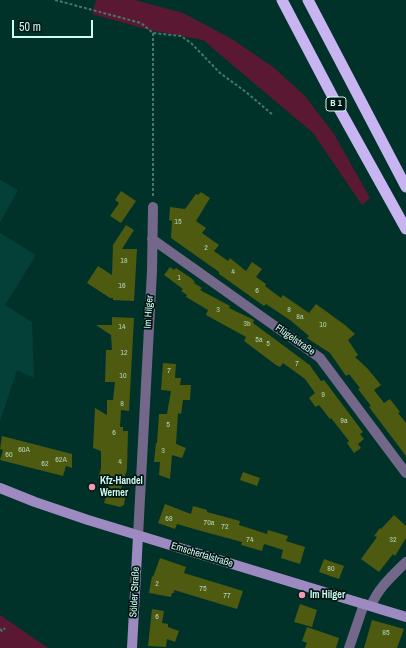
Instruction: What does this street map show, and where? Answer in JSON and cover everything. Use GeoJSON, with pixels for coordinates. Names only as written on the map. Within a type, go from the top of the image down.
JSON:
{"type":"FeatureCollection","features":[{"type":"Feature","properties":{"kind":"highway","name":"B 1"},"geometry":{"type":"LineString","coordinates":[[282,0],[336,103],[406,229]]}},
{"type":"Feature","properties":{"kind":"highway","name":"B 1"},"geometry":{"type":"LineString","coordinates":[[308,0],[406,187]]}},
{"type":"Feature","properties":{"kind":"main road","name":"Emschertalstraße"},"geometry":{"type":"LineString","coordinates":[[0,488],[35,502],[138,536],[406,617]]}},
{"type":"Feature","properties":{"kind":"main road","name":"Sölder Straße"},"geometry":{"type":"LineString","coordinates":[[132,648],[138,536]]}},
{"type":"Feature","properties":{"kind":"street","name":"Im Hilger"},"geometry":{"type":"LineString","coordinates":[[138,536],[152,271],[153,207]]}},
{"type":"Feature","properties":{"kind":"street","name":"Flügelstraße"},"geometry":{"type":"LineString","coordinates":[[152,239],[320,358],[406,473]]}},
{"type":"Feature","properties":{"kind":"street"},"geometry":{"type":"LineString","coordinates":[[349,648],[367,605],[381,586],[406,562]]}},
{"type":"Feature","properties":{"kind":"path"},"geometry":{"type":"LineString","coordinates":[[55,0],[141,23],[153,33],[181,36],[191,43],[220,73],[246,92],[273,115]]}},
{"type":"Feature","properties":{"kind":"path"},"geometry":{"type":"LineString","coordinates":[[153,33],[153,207]]}},
{"type":"Feature","properties":{"kind":"path"},"geometry":{"type":"LineString","coordinates":[[0,629],[2,631],[5,628]]}},
{"type":"Feature","properties":{"kind":"shaded area"},"geometry":{"type":"Polygon","coordinates":[[[96,0],[135,0],[183,13],[232,39],[273,67],[304,95],[334,134],[370,198],[362,205],[313,133],[203,40],[149,30],[92,14],[96,0]]]}},
{"type":"Feature","properties":{"kind":"shaded area"},"geometry":{"type":"Polygon","coordinates":[[[0,180],[18,190],[0,223],[0,180]]]}},
{"type":"Feature","properties":{"kind":"shaded area"},"geometry":{"type":"Polygon","coordinates":[[[0,233],[36,255],[5,305],[32,322],[34,378],[17,370],[0,421],[0,233]]]}},
{"type":"Feature","properties":{"kind":"shaded area"},"geometry":{"type":"Polygon","coordinates":[[[0,615],[48,648],[0,648],[0,615]]]}},
{"type":"Feature","properties":{"kind":"building"},"geometry":{"type":"Polygon","coordinates":[[[121,191],[136,201],[121,223],[110,216],[119,203],[115,200],[121,191]]]}},
{"type":"Feature","properties":{"kind":"building"},"geometry":{"type":"Polygon","coordinates":[[[201,192],[210,198],[196,221],[206,228],[202,233],[219,245],[214,251],[228,261],[230,258],[246,271],[252,262],[262,269],[256,277],[281,298],[283,295],[309,313],[316,304],[355,334],[348,340],[358,355],[355,357],[367,368],[381,385],[374,390],[384,403],[390,399],[406,423],[406,456],[369,407],[371,406],[358,389],[360,388],[349,374],[346,376],[330,353],[307,338],[309,336],[290,320],[266,304],[264,306],[171,238],[172,221],[169,220],[170,207],[185,209],[196,194],[198,195],[201,192]]]}},
{"type":"Feature","properties":{"kind":"building"},"geometry":{"type":"Polygon","coordinates":[[[126,225],[134,230],[122,249],[137,249],[134,301],[113,300],[113,298],[110,298],[87,283],[98,266],[112,275],[113,245],[126,225]]]}},
{"type":"Feature","properties":{"kind":"building"},"geometry":{"type":"Polygon","coordinates":[[[170,267],[174,270],[176,268],[191,278],[195,282],[194,283],[202,288],[200,290],[230,306],[229,308],[254,320],[253,323],[311,366],[321,381],[324,380],[363,432],[360,434],[364,439],[358,444],[361,448],[354,453],[347,443],[349,441],[331,418],[330,419],[319,405],[316,407],[314,405],[309,398],[315,393],[305,379],[283,363],[280,367],[276,365],[244,341],[246,337],[206,315],[208,310],[186,297],[187,295],[181,291],[183,289],[164,275],[170,267]]]}},
{"type":"Feature","properties":{"kind":"building"},"geometry":{"type":"Polygon","coordinates":[[[112,317],[134,318],[129,411],[121,410],[120,427],[123,427],[123,431],[128,431],[127,469],[121,489],[126,491],[124,505],[120,507],[104,503],[109,487],[105,486],[107,481],[98,478],[101,469],[101,451],[93,448],[95,408],[107,415],[107,400],[113,400],[115,382],[105,382],[106,350],[112,350],[111,335],[96,325],[112,325],[112,317]]]}},
{"type":"Feature","properties":{"kind":"building"},"geometry":{"type":"Polygon","coordinates":[[[163,363],[176,364],[175,378],[181,378],[180,385],[191,385],[190,400],[183,400],[181,414],[178,413],[176,444],[186,448],[182,458],[172,455],[170,479],[159,475],[160,462],[154,462],[159,414],[167,414],[171,391],[161,390],[163,363]]]}},
{"type":"Feature","properties":{"kind":"building"},"geometry":{"type":"Polygon","coordinates":[[[2,436],[72,454],[72,468],[66,466],[63,476],[0,460],[3,450],[0,449],[2,436]]]}},
{"type":"Feature","properties":{"kind":"building"},"geometry":{"type":"Polygon","coordinates":[[[243,472],[260,478],[257,486],[240,480],[243,472]]]}},
{"type":"Feature","properties":{"kind":"building"},"geometry":{"type":"Polygon","coordinates":[[[165,504],[191,514],[193,506],[207,510],[207,512],[240,521],[239,525],[267,534],[268,530],[288,536],[286,541],[305,547],[300,564],[281,558],[283,550],[264,544],[262,551],[241,545],[242,542],[177,524],[175,529],[158,523],[165,504]]]}},
{"type":"Feature","properties":{"kind":"building"},"geometry":{"type":"Polygon","coordinates":[[[394,515],[406,526],[406,538],[395,556],[393,554],[379,572],[361,559],[377,537],[374,536],[380,528],[381,529],[394,515]]]}},
{"type":"Feature","properties":{"kind":"building"},"geometry":{"type":"Polygon","coordinates":[[[160,558],[186,567],[184,573],[243,591],[237,609],[174,590],[171,597],[149,593],[152,576],[153,577],[160,558]]]}},
{"type":"Feature","properties":{"kind":"building"},"geometry":{"type":"Polygon","coordinates":[[[324,559],[344,566],[339,579],[319,572],[324,559]]]}},
{"type":"Feature","properties":{"kind":"building"},"geometry":{"type":"Polygon","coordinates":[[[300,604],[317,610],[312,627],[294,622],[300,604]]]}},
{"type":"Feature","properties":{"kind":"building"},"geometry":{"type":"Polygon","coordinates":[[[152,609],[164,611],[162,623],[168,624],[168,627],[179,631],[175,642],[167,639],[166,647],[148,646],[152,609]]]}},
{"type":"Feature","properties":{"kind":"building"},"geometry":{"type":"Polygon","coordinates":[[[372,620],[404,629],[397,648],[364,648],[372,620]]]}},
{"type":"Feature","properties":{"kind":"building"},"geometry":{"type":"Polygon","coordinates":[[[307,627],[339,638],[336,648],[305,648],[307,643],[302,641],[307,627]]]}},
{"type":"Feature","properties":{"kind":"place","name":"Kfz-Handel Werner"},"geometry":{"type":"Point","coordinates":[92,487]}},
{"type":"Feature","properties":{"kind":"place","name":"Im Hilger"},"geometry":{"type":"Point","coordinates":[302,595]}}]}
